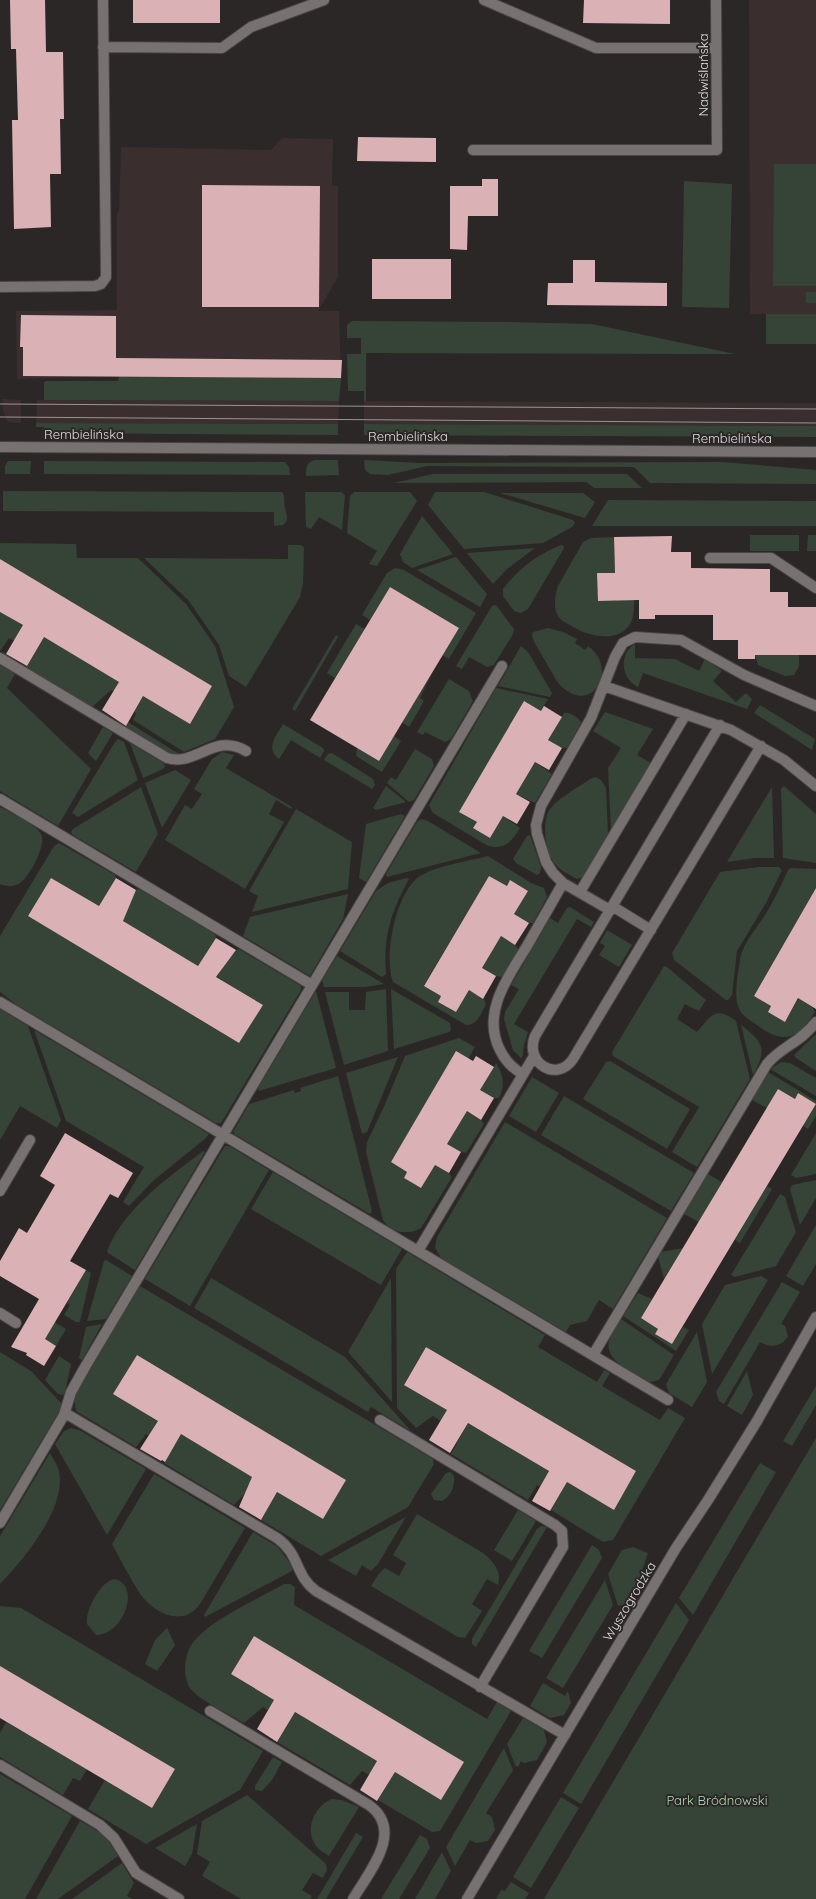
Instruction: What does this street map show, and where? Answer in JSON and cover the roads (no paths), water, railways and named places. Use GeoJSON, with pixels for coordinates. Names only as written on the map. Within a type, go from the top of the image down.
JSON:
{"type":"FeatureCollection","features":[{"type":"Feature","properties":{"kind":"street"},"geometry":{"type":"LineString","coordinates":[[0,287],[96,286],[101,284],[106,277],[103,0]]}},
{"type":"Feature","properties":{"kind":"street"},"geometry":{"type":"LineString","coordinates":[[103,47],[222,48],[251,26],[324,0]]}},
{"type":"Feature","properties":{"kind":"street"},"geometry":{"type":"LineString","coordinates":[[484,0],[596,48],[716,48]]}},
{"type":"Feature","properties":{"kind":"street","name":"Nadwiślańska"},"geometry":{"type":"LineString","coordinates":[[473,150],[717,150],[716,0]]}},
{"type":"Feature","properties":{"kind":"street","name":"Rembielińska"},"geometry":{"type":"LineString","coordinates":[[0,447],[816,452]]}},
{"type":"Feature","properties":{"kind":"street"},"geometry":{"type":"LineString","coordinates":[[710,558],[771,558],[816,588]]}},
{"type":"Feature","properties":{"kind":"street"},"geometry":{"type":"LineString","coordinates":[[651,930],[563,882],[553,873],[546,862],[537,832],[537,817],[543,802],[587,726],[617,652],[626,641],[635,637],[675,638],[708,653],[744,675],[816,706]]}},
{"type":"Feature","properties":{"kind":"street"},"geometry":{"type":"LineString","coordinates":[[0,658],[167,758],[181,760],[220,745],[237,746],[246,751]]}},
{"type":"Feature","properties":{"kind":"street"},"geometry":{"type":"LineString","coordinates":[[0,1523],[65,1413],[73,1386],[502,666]]}},
{"type":"Feature","properties":{"kind":"street"},"geometry":{"type":"LineString","coordinates":[[604,686],[720,726],[761,746],[795,769],[816,786]]}},
{"type":"Feature","properties":{"kind":"street"},"geometry":{"type":"LineString","coordinates":[[580,892],[686,714]]}},
{"type":"Feature","properties":{"kind":"street"},"geometry":{"type":"LineString","coordinates":[[720,726],[535,1036],[532,1047],[534,1056],[541,1065],[549,1069],[561,1069],[569,1065],[761,746]]}},
{"type":"Feature","properties":{"kind":"street"},"geometry":{"type":"LineString","coordinates":[[0,799],[312,985]]}},
{"type":"Feature","properties":{"kind":"street"},"geometry":{"type":"LineString","coordinates":[[523,1074],[509,1063],[498,1046],[493,1028],[495,1006],[501,991],[563,882]]}},
{"type":"Feature","properties":{"kind":"street"},"geometry":{"type":"LineString","coordinates":[[0,1002],[668,1400]]}},
{"type":"Feature","properties":{"kind":"street"},"geometry":{"type":"LineString","coordinates":[[592,1355],[767,1064],[777,1053],[802,1038],[816,1022]]}},
{"type":"Feature","properties":{"kind":"street"},"geometry":{"type":"LineString","coordinates":[[418,1251],[534,1056]]}},
{"type":"Feature","properties":{"kind":"street"},"geometry":{"type":"LineString","coordinates":[[0,1191],[30,1140]]}},
{"type":"Feature","properties":{"kind":"street"},"geometry":{"type":"LineString","coordinates":[[0,1313],[16,1323]]}},
{"type":"Feature","properties":{"kind":"street","name":"Wyszogrodzka"},"geometry":{"type":"LineString","coordinates":[[467,1899],[676,1548],[712,1494],[757,1421],[816,1317]]}},
{"type":"Feature","properties":{"kind":"street"},"geometry":{"type":"LineString","coordinates":[[65,1413],[277,1538],[291,1551],[303,1578],[316,1591],[565,1735]]}},
{"type":"Feature","properties":{"kind":"street"},"geometry":{"type":"LineString","coordinates":[[380,1420],[556,1524],[562,1531],[563,1547],[480,1687]]}},
{"type":"Feature","properties":{"kind":"street"},"geometry":{"type":"LineString","coordinates":[[210,1711],[369,1805],[378,1813],[386,1829],[384,1844],[353,1899]]}},
{"type":"Feature","properties":{"kind":"street"},"geometry":{"type":"LineString","coordinates":[[0,1765],[100,1825],[114,1838],[136,1873],[178,1899]]}},
{"type":"Feature","properties":{"kind":"tram line"},"geometry":{"type":"LineString","coordinates":[[0,404],[816,409]]}},
{"type":"Feature","properties":{"kind":"tram line"},"geometry":{"type":"LineString","coordinates":[[0,417],[816,423]]}},
{"type":"Feature","properties":{"kind":"park label","name":"Park Bródnowski"},"geometry":{"type":"Point","coordinates":[717,1800]}}]}
